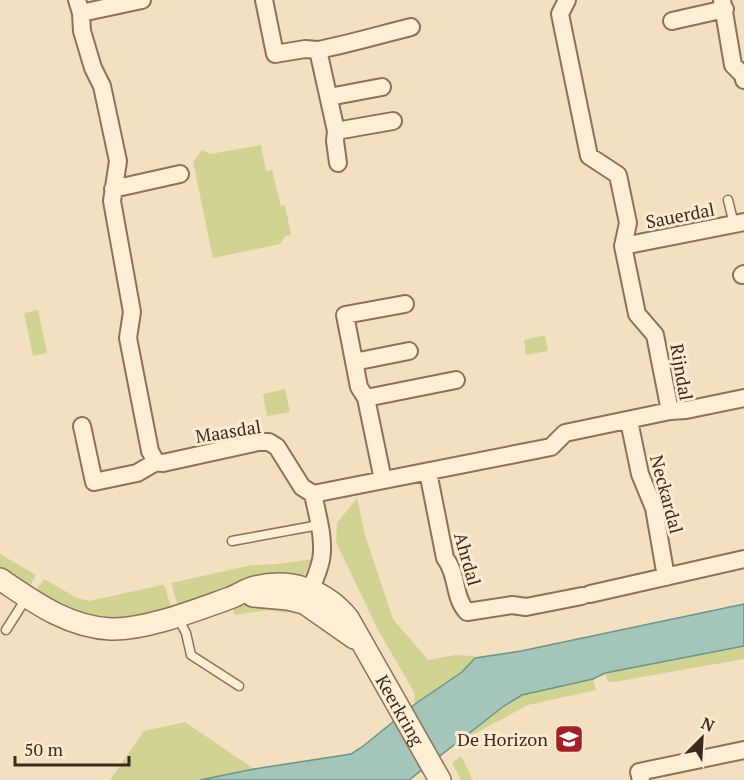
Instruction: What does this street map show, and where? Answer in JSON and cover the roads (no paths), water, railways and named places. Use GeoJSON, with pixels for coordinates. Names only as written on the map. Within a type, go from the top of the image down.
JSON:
{"type":"FeatureCollection","features":[{"type":"Feature","properties":{"kind":"street"},"geometry":{"type":"LineString","coordinates":[[142,0],[79,7],[82,31],[93,68],[102,86],[118,161],[112,201],[132,312],[128,338],[150,452],[156,462]]}},
{"type":"Feature","properties":{"kind":"street"},"geometry":{"type":"LineString","coordinates":[[264,0],[275,54],[348,45],[361,39],[411,27]]}},
{"type":"Feature","properties":{"kind":"street","name":"Rijndal"},"geometry":{"type":"LineString","coordinates":[[313,494],[551,447],[565,433],[670,411],[655,335],[636,314],[623,246],[628,223],[618,175],[589,156],[560,14],[567,0]]}},
{"type":"Feature","properties":{"kind":"street"},"geometry":{"type":"LineString","coordinates":[[672,21],[723,4],[724,24],[733,65],[743,75],[744,80]]}},
{"type":"Feature","properties":{"kind":"street"},"geometry":{"type":"LineString","coordinates":[[318,50],[336,131],[335,141],[339,163]]}},
{"type":"Feature","properties":{"kind":"street"},"geometry":{"type":"LineString","coordinates":[[329,97],[382,87]]}},
{"type":"Feature","properties":{"kind":"street"},"geometry":{"type":"LineString","coordinates":[[336,131],[393,121]]}},
{"type":"Feature","properties":{"kind":"street"},"geometry":{"type":"LineString","coordinates":[[113,189],[180,174]]}},
{"type":"Feature","properties":{"kind":"street","name":"Sauerdal"},"geometry":{"type":"LineString","coordinates":[[623,246],[739,223]]}},
{"type":"Feature","properties":{"kind":"street"},"geometry":{"type":"LineString","coordinates":[[383,480],[366,398],[358,387],[345,315],[405,304]]}},
{"type":"Feature","properties":{"kind":"street"},"geometry":{"type":"LineString","coordinates":[[354,362],[409,351]]}},
{"type":"Feature","properties":{"kind":"street"},"geometry":{"type":"LineString","coordinates":[[366,398],[456,380]]}},
{"type":"Feature","properties":{"kind":"street"},"geometry":{"type":"LineString","coordinates":[[670,411],[744,398]]}},
{"type":"Feature","properties":{"kind":"street","name":"Neckardal"},"geometry":{"type":"LineString","coordinates":[[629,421],[640,474],[654,508],[666,577]]}},
{"type":"Feature","properties":{"kind":"street","name":"Maasdal"},"geometry":{"type":"LineString","coordinates":[[82,426],[94,482],[137,473],[156,462],[163,463],[258,442],[269,442],[277,447],[302,487],[313,494]]}},
{"type":"Feature","properties":{"kind":"street","name":"Ahrdal"},"geometry":{"type":"LineString","coordinates":[[428,471],[445,558],[451,566],[461,605],[467,612],[512,605],[526,607],[666,577]]}},
{"type":"Feature","properties":{"kind":"street"},"geometry":{"type":"LineString","coordinates":[[307,596],[321,558],[322,544],[313,494]]}},
{"type":"Feature","properties":{"kind":"street"},"geometry":{"type":"LineString","coordinates":[[666,577],[744,559]]}},
{"type":"Feature","properties":{"kind":"street","name":"Keerkring"},"geometry":{"type":"LineString","coordinates":[[0,579],[66,620],[108,629],[132,627],[177,616],[237,595],[288,599],[307,596],[360,642],[439,779]]}},
{"type":"Feature","properties":{"kind":"street"},"geometry":{"type":"LineString","coordinates":[[641,780],[639,772],[744,750]]}},
{"type":"Feature","properties":{"kind":"lane"},"geometry":{"type":"LineString","coordinates":[[728,200],[739,223]]}},
{"type":"Feature","properties":{"kind":"lane"},"geometry":{"type":"LineString","coordinates":[[231,541],[319,525]]}},
{"type":"Feature","properties":{"kind":"lane"},"geometry":{"type":"LineString","coordinates":[[6,630],[27,597]]}},
{"type":"Feature","properties":{"kind":"lane"},"geometry":{"type":"LineString","coordinates":[[177,616],[186,633],[191,655],[239,686]]}},
{"type":"Feature","properties":{"kind":"water"},"geometry":{"type":"Polygon","coordinates":[[[744,604],[744,646],[605,673],[593,679],[522,695],[504,706],[409,780],[200,780],[351,754],[415,704],[462,672],[475,658],[521,651],[744,604]]]}},
{"type":"Feature","properties":{"kind":"place","name":"De Horizon"},"geometry":{"type":"Point","coordinates":[569,739]}}]}
